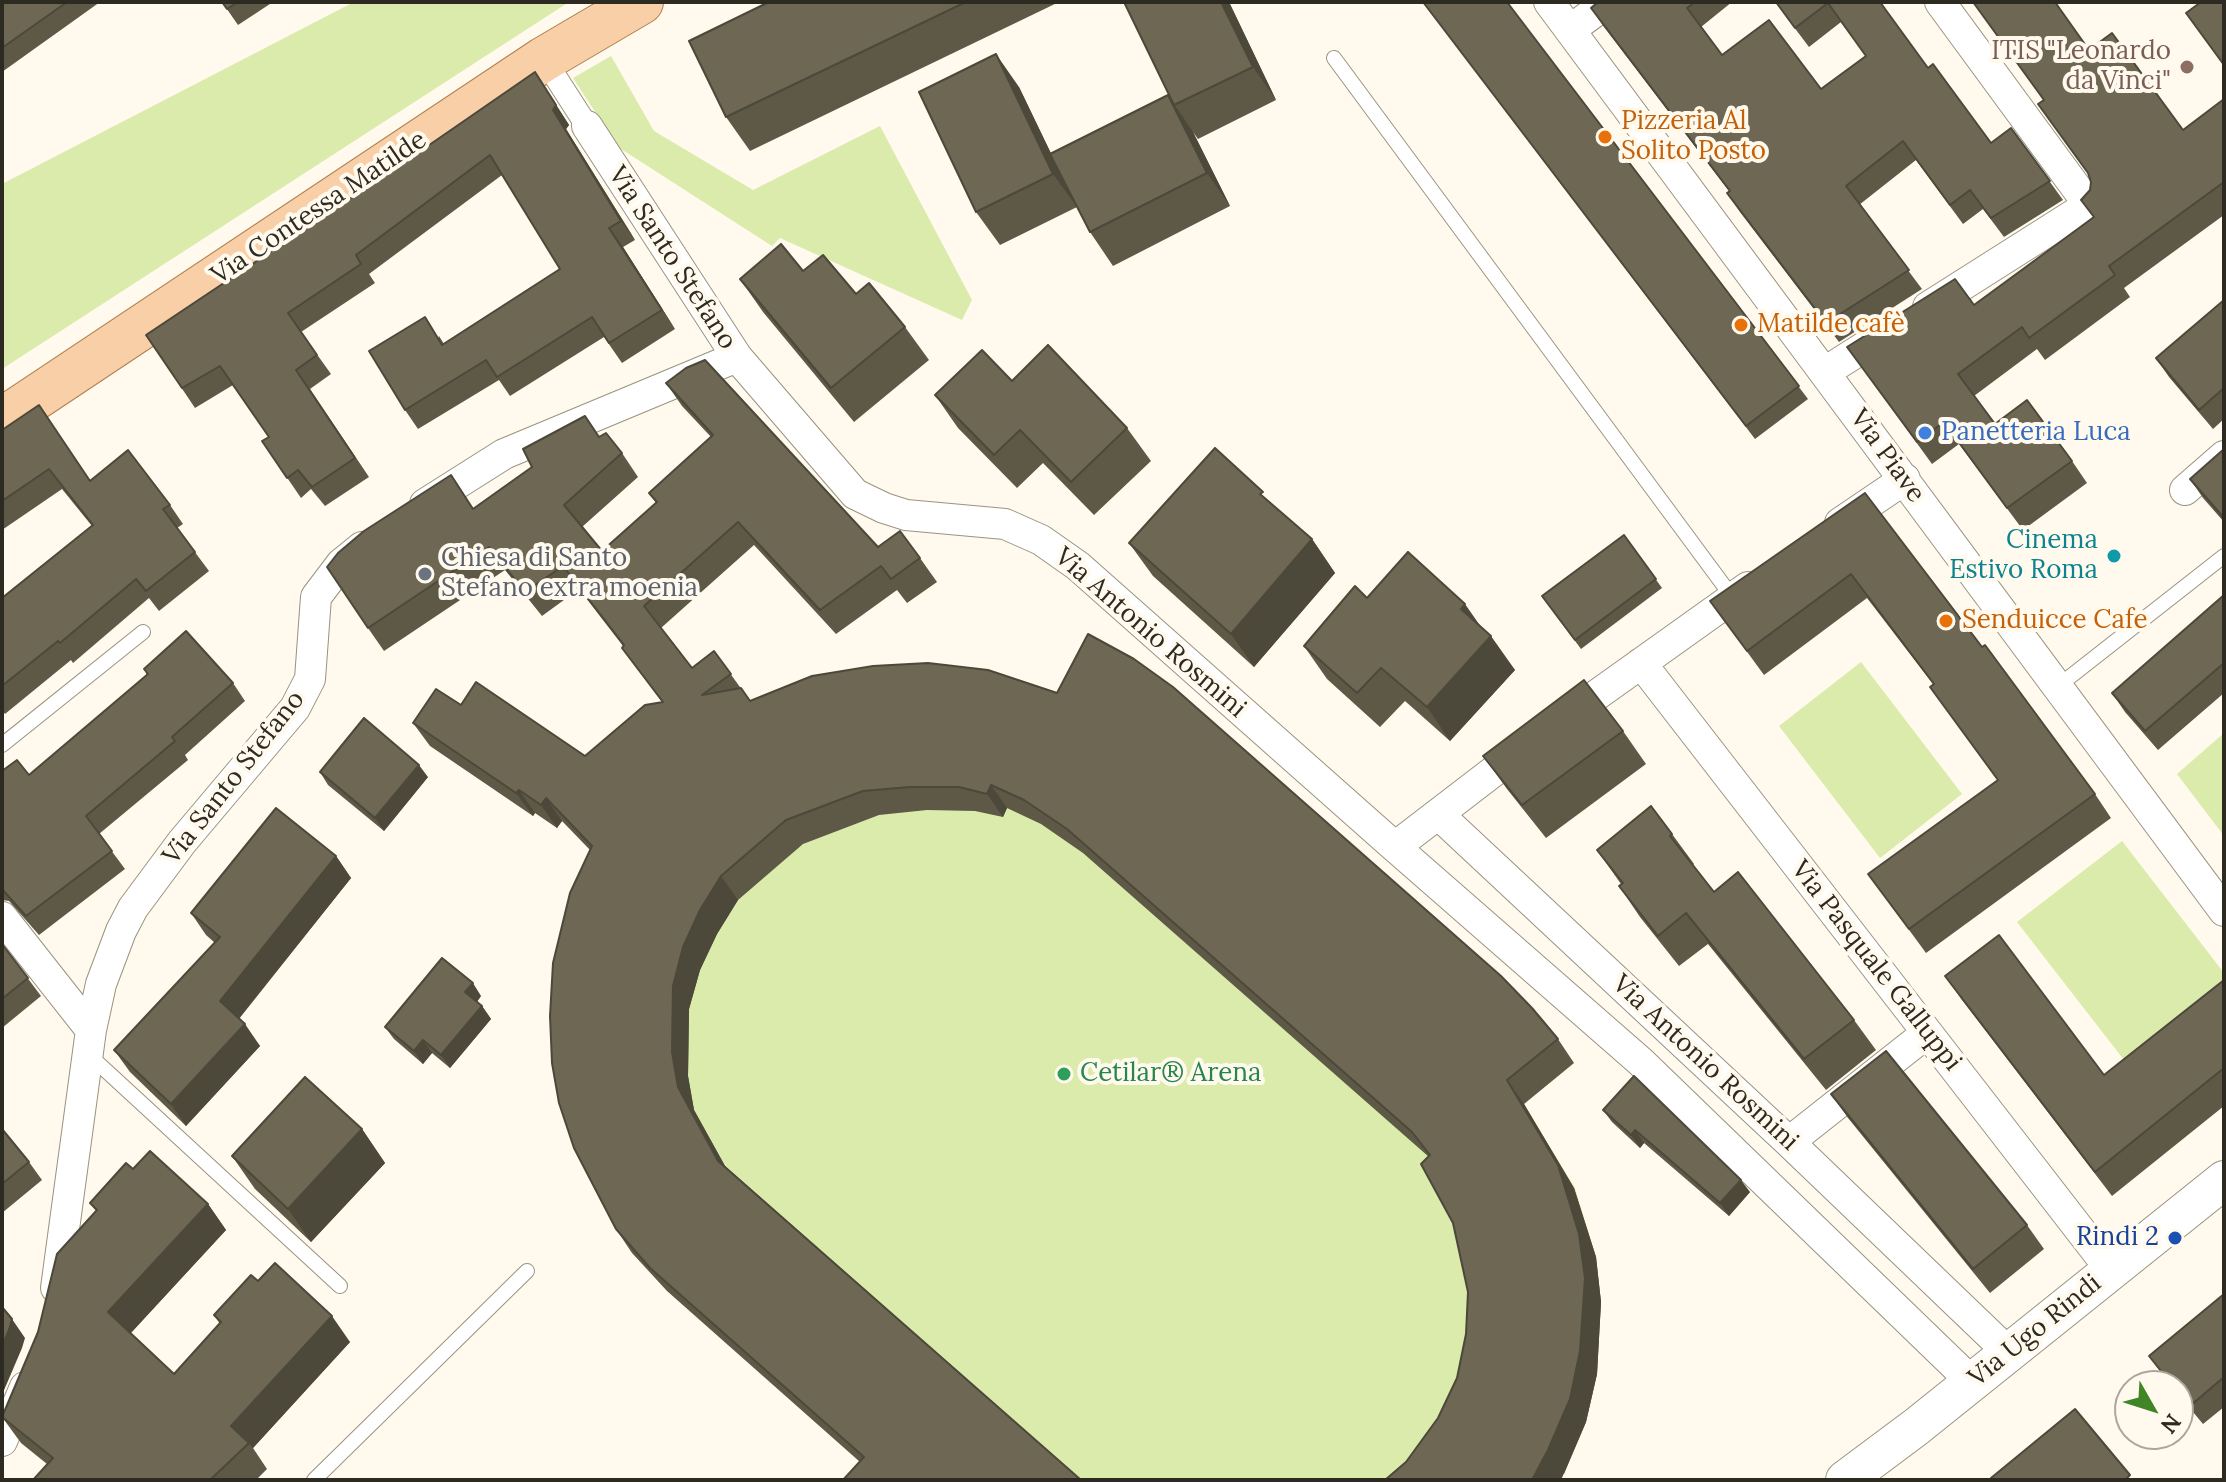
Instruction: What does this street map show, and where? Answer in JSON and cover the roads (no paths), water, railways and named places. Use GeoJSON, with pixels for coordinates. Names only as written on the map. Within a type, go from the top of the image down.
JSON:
{"type":"FeatureCollection","features":[{"type":"Feature","properties":{"kind":"main road","name":"Via Contessa Matilde"},"geometry":{"type":"LineString","coordinates":[[2,420],[544,59],[641,2]]}},
{"type":"Feature","properties":{"kind":"street","name":"Via Piave"},"geometry":{"type":"LineString","coordinates":[[1549,2],[2224,911]]}},
{"type":"Feature","properties":{"kind":"street"},"geometry":{"type":"LineString","coordinates":[[1570,30],[1608,2]]}},
{"type":"Feature","properties":{"kind":"street"},"geometry":{"type":"LineString","coordinates":[[1825,372],[2089,205],[1940,2]]}},
{"type":"Feature","properties":{"kind":"street","name":"Via Santo Stefano"},"geometry":{"type":"LineString","coordinates":[[49,1314],[56,1288],[89,1042],[101,984],[133,908],[182,842],[295,708],[304,693],[310,679],[313,657],[316,597],[341,564],[390,527],[504,454],[737,357],[544,59]]}},
{"type":"Feature","properties":{"kind":"street","name":"Via Antonio Rosmini"},"geometry":{"type":"LineString","coordinates":[[737,357],[855,494],[906,515],[1005,524],[1041,540],[1078,566],[1641,1062],[1972,1382]]}},
{"type":"Feature","properties":{"kind":"street"},"geometry":{"type":"LineString","coordinates":[[2185,490],[2224,456]]}},
{"type":"Feature","properties":{"kind":"street"},"geometry":{"type":"LineString","coordinates":[[1816,540],[1905,479]]}},
{"type":"Feature","properties":{"kind":"street"},"geometry":{"type":"LineString","coordinates":[[1395,847],[1641,663],[1768,573]]}},
{"type":"Feature","properties":{"kind":"street","name":"Via Pasquale Galluppi"},"geometry":{"type":"LineString","coordinates":[[1641,663],[2111,1270]]}},
{"type":"Feature","properties":{"kind":"street","name":"Via Antonio Rosmini"},"geometry":{"type":"LineString","coordinates":[[1438,814],[2008,1352]]}},
{"type":"Feature","properties":{"kind":"street"},"geometry":{"type":"LineString","coordinates":[[2,917],[89,1042]]}},
{"type":"Feature","properties":{"kind":"street"},"geometry":{"type":"LineString","coordinates":[[1789,1142],[1927,1033]]}},
{"type":"Feature","properties":{"kind":"street","name":"Via Ugo Rindi"},"geometry":{"type":"LineString","coordinates":[[1858,1477],[2008,1352],[2224,1180]]}},
{"type":"Feature","properties":{"kind":"street"},"geometry":{"type":"LineString","coordinates":[[2,1441],[39,1354]]}},
{"type":"Feature","properties":{"kind":"lane"},"geometry":{"type":"LineString","coordinates":[[1334,58],[1733,598]]}},
{"type":"Feature","properties":{"kind":"lane"},"geometry":{"type":"LineString","coordinates":[[2057,687],[2224,556]]}},
{"type":"Feature","properties":{"kind":"lane"},"geometry":{"type":"LineString","coordinates":[[2,745],[143,632]]}},
{"type":"Feature","properties":{"kind":"lane"},"geometry":{"type":"LineString","coordinates":[[89,1042],[340,1286]]}},
{"type":"Feature","properties":{"kind":"lane"},"geometry":{"type":"LineString","coordinates":[[314,1480],[527,1271]]}},
{"type":"Feature","properties":{"kind":"place","name":"ITIS \"Leonardo da Vinci\""},"geometry":{"type":"Point","coordinates":[2187,67]}},
{"type":"Feature","properties":{"kind":"place","name":"Pizzeria Al Solito Posto"},"geometry":{"type":"Point","coordinates":[1605,137]}},
{"type":"Feature","properties":{"kind":"place","name":"Matilde cafè"},"geometry":{"type":"Point","coordinates":[1741,325]}},
{"type":"Feature","properties":{"kind":"place","name":"Panetteria Luca"},"geometry":{"type":"Point","coordinates":[1925,433]}},
{"type":"Feature","properties":{"kind":"place","name":"Cinema Estivo Roma"},"geometry":{"type":"Point","coordinates":[2114,556]}},
{"type":"Feature","properties":{"kind":"place","name":"Chiesa di Santo Stefano extra moenia"},"geometry":{"type":"Point","coordinates":[425,574]}},
{"type":"Feature","properties":{"kind":"place","name":"Senduicce Cafe"},"geometry":{"type":"Point","coordinates":[1946,621]}},
{"type":"Feature","properties":{"kind":"place","name":"Cetilar® Arena"},"geometry":{"type":"Point","coordinates":[1064,1074]}},
{"type":"Feature","properties":{"kind":"place","name":"Rindi 2"},"geometry":{"type":"Point","coordinates":[2175,1238]}}]}
